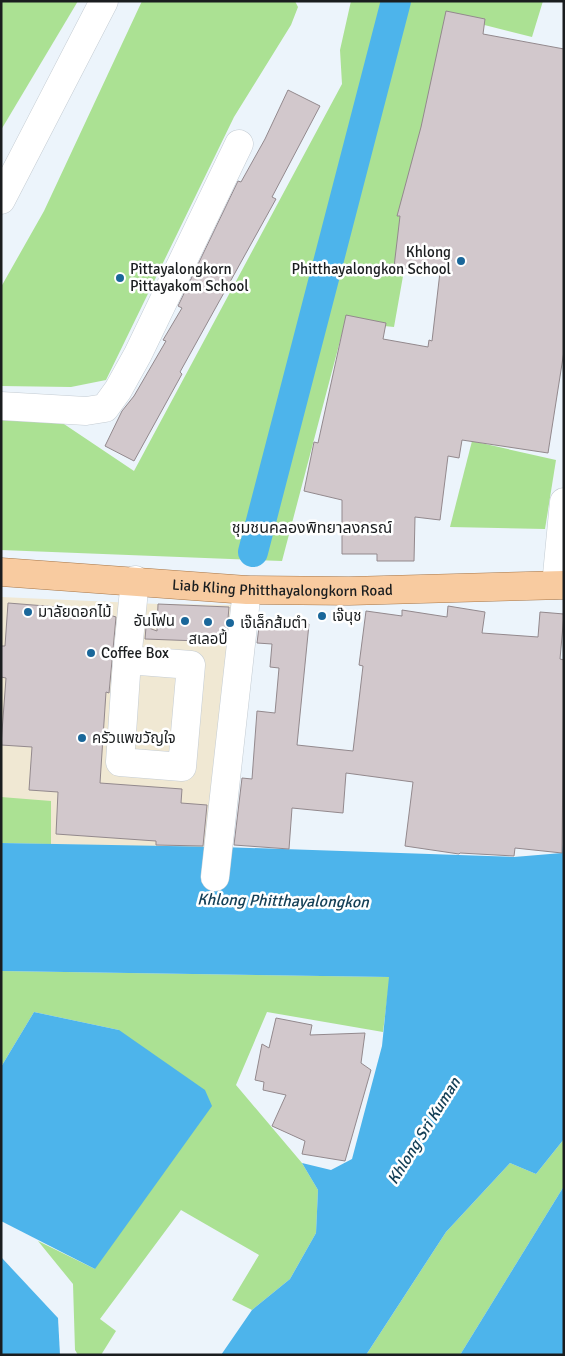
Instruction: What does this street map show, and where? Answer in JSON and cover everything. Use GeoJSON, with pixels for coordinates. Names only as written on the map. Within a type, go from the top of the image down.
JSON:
{"type":"FeatureCollection","features":[{"type":"Feature","properties":{"kind":"main road","name":"Liab Kling Phitthayalongkorn Road"},"geometry":{"type":"LineString","coordinates":[[1,572],[135,580],[247,590],[349,591],[560,585]]}},
{"type":"Feature","properties":{"kind":"lane"},"geometry":{"type":"LineString","coordinates":[[1,200],[104,1]]}},
{"type":"Feature","properties":{"kind":"lane"},"geometry":{"type":"LineString","coordinates":[[1,406],[86,411],[105,408],[118,390],[138,354],[240,144]]}},
{"type":"Feature","properties":{"kind":"lane"},"geometry":{"type":"LineString","coordinates":[[560,585],[564,502]]}},
{"type":"Feature","properties":{"kind":"lane"},"geometry":{"type":"LineString","coordinates":[[127,660],[135,580]]}},
{"type":"Feature","properties":{"kind":"lane"},"geometry":{"type":"LineString","coordinates":[[215,877],[247,590]]}},
{"type":"Feature","properties":{"kind":"shaded area"},"geometry":{"type":"Polygon","coordinates":[[[1,597],[158,604],[241,605],[213,848],[1,843],[1,597]]]}},
{"type":"Feature","properties":{"kind":"green space"},"geometry":{"type":"Polygon","coordinates":[[[1,1],[78,1],[1,130],[1,1]]]}},
{"type":"Feature","properties":{"kind":"green space"},"geometry":{"type":"Polygon","coordinates":[[[142,1],[295,1],[298,7],[291,25],[234,117],[106,380],[71,387],[1,386],[1,287],[44,211],[142,1]]]}},
{"type":"Feature","properties":{"kind":"green space"},"geometry":{"type":"Polygon","coordinates":[[[351,1],[543,1],[532,37],[449,16],[394,327],[345,322],[282,561],[1,550],[1,420],[58,420],[134,471],[342,84],[340,50],[351,1]]]}},
{"type":"Feature","properties":{"kind":"green space"},"geometry":{"type":"Polygon","coordinates":[[[472,441],[556,460],[545,529],[450,527],[472,441]]]}},
{"type":"Feature","properties":{"kind":"green space"},"geometry":{"type":"Polygon","coordinates":[[[1,797],[51,801],[51,844],[1,843],[1,797]]]}},
{"type":"Feature","properties":{"kind":"green space"},"geometry":{"type":"Polygon","coordinates":[[[1,971],[390,977],[383,1032],[267,1012],[236,1085],[302,1163],[318,1190],[316,1233],[290,1279],[252,1310],[232,1300],[259,1255],[181,1210],[100,1319],[116,1331],[101,1355],[78,1355],[75,1350],[73,1284],[38,1241],[95,1269],[119,1030],[34,1012],[1,1067],[1,971]]]}},
{"type":"Feature","properties":{"kind":"green space"},"geometry":{"type":"Polygon","coordinates":[[[564,1139],[564,1186],[460,1355],[366,1355],[446,1232],[510,1163],[536,1174],[564,1139]]]}},
{"type":"Feature","properties":{"kind":"water"},"geometry":{"type":"Polygon","coordinates":[[[564,836],[564,1139],[536,1174],[510,1163],[446,1232],[366,1355],[221,1355],[252,1310],[290,1279],[316,1233],[318,1190],[302,1163],[331,1170],[352,1159],[382,1046],[389,977],[1,971],[1,843],[222,847],[514,857],[562,853],[564,836]]]}},
{"type":"Feature","properties":{"kind":"water"},"geometry":{"type":"Polygon","coordinates":[[[34,1012],[119,1030],[205,1090],[212,1106],[95,1269],[1,1221],[1,1067],[34,1012]]]}},
{"type":"Feature","properties":{"kind":"water"},"geometry":{"type":"Polygon","coordinates":[[[564,1186],[564,1355],[460,1355],[564,1186]]]}},
{"type":"Feature","properties":{"kind":"water"},"geometry":{"type":"Polygon","coordinates":[[[1,1257],[58,1318],[60,1355],[1,1355],[1,1257]]]}},
{"type":"Feature","properties":{"kind":"building","name":"Khlong Phitthayalongkon School"},"geometry":{"type":"Polygon","coordinates":[[[446,11],[485,19],[483,34],[564,49],[564,351],[548,453],[462,440],[459,458],[448,456],[440,520],[415,517],[414,561],[377,561],[377,554],[342,554],[342,500],[304,491],[314,442],[318,443],[346,315],[386,323],[383,339],[428,347],[429,340],[432,341],[440,272],[394,267],[400,216],[397,216],[421,127],[446,11]]]}},
{"type":"Feature","properties":{"kind":"building"},"geometry":{"type":"Polygon","coordinates":[[[288,90],[320,106],[272,197],[276,199],[180,372],[182,374],[134,461],[105,446],[122,411],[134,396],[166,341],[163,340],[182,308],[178,306],[238,181],[241,182],[265,139],[288,90]]]}},
{"type":"Feature","properties":{"kind":"building"},"geometry":{"type":"Polygon","coordinates":[[[8,603],[88,608],[116,617],[109,693],[106,692],[100,783],[182,789],[181,803],[207,805],[203,846],[156,845],[156,841],[56,834],[58,792],[29,790],[32,747],[1,745],[6,678],[1,677],[1,646],[5,646],[8,603]]]}},
{"type":"Feature","properties":{"kind":"building"},"geometry":{"type":"Polygon","coordinates":[[[158,604],[229,607],[226,642],[145,639],[146,627],[157,631],[158,604]]]}},
{"type":"Feature","properties":{"kind":"building"},"geometry":{"type":"Polygon","coordinates":[[[448,606],[485,612],[482,633],[538,637],[540,612],[564,614],[560,659],[564,660],[562,853],[515,848],[514,856],[459,854],[405,846],[413,782],[346,773],[343,813],[292,808],[289,849],[234,845],[242,778],[252,779],[257,711],[275,713],[279,668],[270,667],[272,644],[257,643],[260,619],[309,624],[297,745],[353,751],[363,666],[359,665],[366,611],[402,616],[402,610],[447,617],[448,606]]]}},
{"type":"Feature","properties":{"kind":"building"},"geometry":{"type":"Polygon","coordinates":[[[276,1018],[312,1025],[310,1035],[365,1033],[361,1063],[371,1070],[345,1161],[302,1154],[305,1141],[272,1126],[286,1095],[263,1090],[264,1082],[255,1080],[262,1044],[269,1048],[276,1018]]]}},
{"type":"Feature","properties":{"kind":"waterway"},"geometry":{"type":"LineString","coordinates":[[253,552],[396,1]]}},
{"type":"Feature","properties":{"kind":"place","name":"Khlong Phitthayalongkon School"},"geometry":{"type":"Point","coordinates":[461,261]}},
{"type":"Feature","properties":{"kind":"place","name":"Pittayalongkorn Pittayakom School"},"geometry":{"type":"Point","coordinates":[120,278]}},
{"type":"Feature","properties":{"kind":"place","name":"มาลัยดอกไม้"},"geometry":{"type":"Point","coordinates":[28,612]}},
{"type":"Feature","properties":{"kind":"place","name":"เจ๊นุช"},"geometry":{"type":"Point","coordinates":[322,616]}},
{"type":"Feature","properties":{"kind":"place","name":"อันโฟน"},"geometry":{"type":"Point","coordinates":[185,621]}},
{"type":"Feature","properties":{"kind":"place","name":"สเลอปี้"},"geometry":{"type":"Point","coordinates":[208,622]}},
{"type":"Feature","properties":{"kind":"place","name":"เจ๊เล็กส้มตำ"},"geometry":{"type":"Point","coordinates":[230,623]}},
{"type":"Feature","properties":{"kind":"place","name":"Coffee Box"},"geometry":{"type":"Point","coordinates":[91,653]}},
{"type":"Feature","properties":{"kind":"place","name":"ครัวแพขวัญใจ"},"geometry":{"type":"Point","coordinates":[82,738]}},
{"type":"Feature","properties":{"kind":"district","name":"ชุมชนคลองพิทยาลงกรณ์"},"geometry":{"type":"Point","coordinates":[312,528]}},
{"type":"Feature","properties":{"kind":"water label","name":"Khlong Phitthayalongkon"},"geometry":{"type":"Point","coordinates":[283,901]}},
{"type":"Feature","properties":{"kind":"water label","name":"Khlong Sri Kuman"},"geometry":{"type":"Point","coordinates":[424,1131]}}]}
